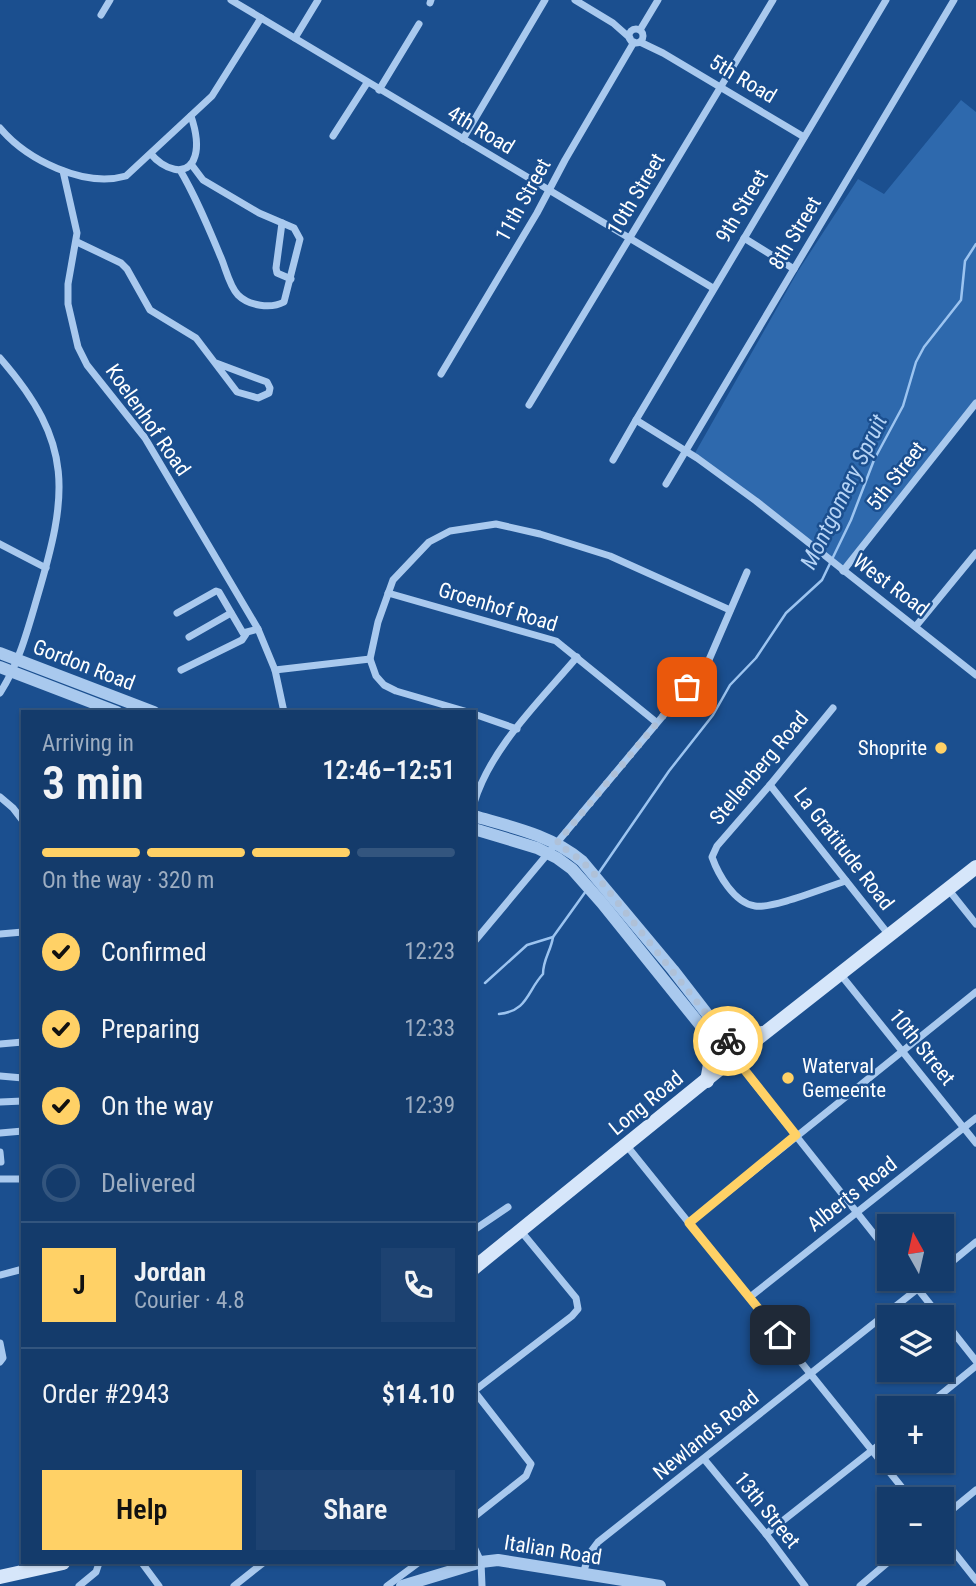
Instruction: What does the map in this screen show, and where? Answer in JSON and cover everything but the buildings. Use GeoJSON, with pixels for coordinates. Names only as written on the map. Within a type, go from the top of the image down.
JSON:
{"type":"FeatureCollection","features":[{"type":"Feature","properties":{"kind":"main road","name":"Long Road"},"geometry":{"type":"LineString","coordinates":[[476,1266],[707,1081],[737,1061],[769,1031],[976,867]]}},
{"type":"Feature","properties":{"kind":"main road"},"geometry":{"type":"LineString","coordinates":[[707,1081],[714,1032],[738,1036],[769,1031]]}},
{"type":"Feature","properties":{"kind":"main road"},"geometry":{"type":"LineString","coordinates":[[0,1577],[58,1564]]}},
{"type":"Feature","properties":{"kind":"street"},"geometry":{"type":"LineString","coordinates":[[101,15],[110,0]]}},
{"type":"Feature","properties":{"kind":"street","name":"4th Road"},"geometry":{"type":"LineString","coordinates":[[231,0],[713,288]]}},
{"type":"Feature","properties":{"kind":"street"},"geometry":{"type":"LineString","coordinates":[[295,38],[318,0]]}},
{"type":"Feature","properties":{"kind":"street"},"geometry":{"type":"LineString","coordinates":[[463,139],[545,0]]}},
{"type":"Feature","properties":{"kind":"street","name":"5th Road"},"geometry":{"type":"LineString","coordinates":[[575,0],[804,136]]}},
{"type":"Feature","properties":{"kind":"street","name":"11th Street"},"geometry":{"type":"LineString","coordinates":[[441,373],[537,213],[658,0]]}},
{"type":"Feature","properties":{"kind":"street","name":"10th Street"},"geometry":{"type":"LineString","coordinates":[[529,405],[773,0]]}},
{"type":"Feature","properties":{"kind":"street","name":"9th Street"},"geometry":{"type":"LineString","coordinates":[[613,460],[886,0]]}},
{"type":"Feature","properties":{"kind":"street","name":"8th Street"},"geometry":{"type":"LineString","coordinates":[[666,484],[954,0]]}},
{"type":"Feature","properties":{"kind":"street"},"geometry":{"type":"LineString","coordinates":[[0,128],[26,153],[63,171],[108,179],[126,176],[212,96],[261,18]]}},
{"type":"Feature","properties":{"kind":"street"},"geometry":{"type":"LineString","coordinates":[[379,90],[419,24]]}},
{"type":"Feature","properties":{"kind":"street"},"geometry":{"type":"LineString","coordinates":[[334,136],[367,83]]}},
{"type":"Feature","properties":{"kind":"street"},"geometry":{"type":"LineString","coordinates":[[151,154],[161,165],[180,170],[191,164],[197,142],[191,116]]}},
{"type":"Feature","properties":{"kind":"street"},"geometry":{"type":"LineString","coordinates":[[180,170],[193,191],[237,294],[254,303],[278,305],[284,302],[300,239],[294,228],[259,213],[203,180],[191,164]]}},
{"type":"Feature","properties":{"kind":"street","name":"Koelenhof Road"},"geometry":{"type":"LineString","coordinates":[[63,171],[77,233],[68,284],[70,314],[78,347],[88,365],[145,438],[258,629],[275,670],[285,710]]}},
{"type":"Feature","properties":{"kind":"street"},"geometry":{"type":"LineString","coordinates":[[282,223],[276,268],[277,273],[291,279]]}},
{"type":"Feature","properties":{"kind":"street"},"geometry":{"type":"LineString","coordinates":[[744,238],[794,269]]}},
{"type":"Feature","properties":{"kind":"street"},"geometry":{"type":"LineString","coordinates":[[76,242],[121,263],[150,310],[190,333],[237,392],[258,398],[269,393],[270,386],[264,380],[216,363]]}},
{"type":"Feature","properties":{"kind":"street"},"geometry":{"type":"LineString","coordinates":[[0,358],[30,395],[51,433],[57,455],[60,486],[58,519],[46,568],[16,666],[0,693]]}},
{"type":"Feature","properties":{"kind":"street","name":"5th Street"},"geometry":{"type":"LineString","coordinates":[[843,570],[976,403]]}},
{"type":"Feature","properties":{"kind":"street","name":"West Road"},"geometry":{"type":"LineString","coordinates":[[636,420],[756,501],[976,675]]}},
{"type":"Feature","properties":{"kind":"street"},"geometry":{"type":"LineString","coordinates":[[461,710],[384,685],[376,676],[370,659],[373,637],[398,572],[438,536],[450,530],[496,524],[511,526],[610,556],[730,610]]}},
{"type":"Feature","properties":{"kind":"street"},"geometry":{"type":"LineString","coordinates":[[0,544],[46,568]]}},
{"type":"Feature","properties":{"kind":"street"},"geometry":{"type":"LineString","coordinates":[[916,626],[976,553]]}},
{"type":"Feature","properties":{"kind":"street"},"geometry":{"type":"LineString","coordinates":[[476,939],[708,662],[747,572]]}},
{"type":"Feature","properties":{"kind":"street"},"geometry":{"type":"LineString","coordinates":[[177,613],[216,591],[246,634]]}},
{"type":"Feature","properties":{"kind":"street","name":"Groenhof Road"},"geometry":{"type":"LineString","coordinates":[[388,593],[562,645],[656,722]]}},
{"type":"Feature","properties":{"kind":"street"},"geometry":{"type":"LineString","coordinates":[[189,637],[231,613]]}},
{"type":"Feature","properties":{"kind":"street"},"geometry":{"type":"LineString","coordinates":[[181,670],[242,640],[246,634],[258,629]]}},
{"type":"Feature","properties":{"kind":"street","name":"Gordon Road"},"geometry":{"type":"LineString","coordinates":[[0,653],[16,666],[113,710]]}},
{"type":"Feature","properties":{"kind":"street"},"geometry":{"type":"LineString","coordinates":[[476,798],[487,768],[577,656]]}},
{"type":"Feature","properties":{"kind":"street"},"geometry":{"type":"LineString","coordinates":[[275,670],[370,659]]}},
{"type":"Feature","properties":{"kind":"street","name":"Gordon Road"},"geometry":{"type":"LineString","coordinates":[[0,667],[16,666],[147,710]]}},
{"type":"Feature","properties":{"kind":"street","name":"Stellenberg Road"},"geometry":{"type":"LineString","coordinates":[[832,708],[771,785],[713,851],[712,857],[721,877],[739,897],[755,906],[846,881]]}},
{"type":"Feature","properties":{"kind":"street"},"geometry":{"type":"LineString","coordinates":[[476,715],[517,729]]}},
{"type":"Feature","properties":{"kind":"street","name":"La Gratitude Road"},"geometry":{"type":"LineString","coordinates":[[771,785],[890,936]]}},
{"type":"Feature","properties":{"kind":"street"},"geometry":{"type":"LineString","coordinates":[[0,797],[21,818]]}},
{"type":"Feature","properties":{"kind":"street"},"geometry":{"type":"LineString","coordinates":[[476,817],[553,848],[572,869],[592,882],[673,970],[714,1032],[877,1238]]}},
{"type":"Feature","properties":{"kind":"street"},"geometry":{"type":"LineString","coordinates":[[476,829],[553,848]]}},
{"type":"Feature","properties":{"kind":"street"},"geometry":{"type":"LineString","coordinates":[[948,889],[976,924]]}},
{"type":"Feature","properties":{"kind":"street"},"geometry":{"type":"LineString","coordinates":[[0,934],[21,932]]}},
{"type":"Feature","properties":{"kind":"street","name":"10th Street"},"geometry":{"type":"LineString","coordinates":[[841,975],[976,1143]]}},
{"type":"Feature","properties":{"kind":"street"},"geometry":{"type":"LineString","coordinates":[[689,1223],[976,992]]}},
{"type":"Feature","properties":{"kind":"street"},"geometry":{"type":"LineString","coordinates":[[0,1044],[21,1042]]}},
{"type":"Feature","properties":{"kind":"street"},"geometry":{"type":"LineString","coordinates":[[0,1076],[21,1077]]}},
{"type":"Feature","properties":{"kind":"street"},"geometry":{"type":"LineString","coordinates":[[0,1102],[21,1101]]}},
{"type":"Feature","properties":{"kind":"street","name":"Alberts Road"},"geometry":{"type":"LineString","coordinates":[[750,1297],[976,1118]]}},
{"type":"Feature","properties":{"kind":"street"},"geometry":{"type":"LineString","coordinates":[[0,1133],[21,1131]]}},
{"type":"Feature","properties":{"kind":"street"},"geometry":{"type":"LineString","coordinates":[[627,1146],[902,1487]]}},
{"type":"Feature","properties":{"kind":"street"},"geometry":{"type":"LineString","coordinates":[[0,1152],[1,1162]]}},
{"type":"Feature","properties":{"kind":"street"},"geometry":{"type":"LineString","coordinates":[[0,1179],[21,1179]]}},
{"type":"Feature","properties":{"kind":"street"},"geometry":{"type":"LineString","coordinates":[[476,1229],[508,1207]]}},
{"type":"Feature","properties":{"kind":"street"},"geometry":{"type":"LineString","coordinates":[[476,1389],[578,1309],[576,1298],[520,1230]]}},
{"type":"Feature","properties":{"kind":"street"},"geometry":{"type":"LineString","coordinates":[[954,1260],[976,1242]]}},
{"type":"Feature","properties":{"kind":"street"},"geometry":{"type":"LineString","coordinates":[[0,1275],[21,1270]]}},
{"type":"Feature","properties":{"kind":"street","name":"Newlands Road"},"geometry":{"type":"LineString","coordinates":[[583,1574],[589,1554],[598,1542],[914,1292]]}},
{"type":"Feature","properties":{"kind":"street"},"geometry":{"type":"LineString","coordinates":[[938,1396],[976,1364],[954,1335]]}},
{"type":"Feature","properties":{"kind":"street"},"geometry":{"type":"LineString","coordinates":[[0,1343],[3,1357],[0,1362]]}},
{"type":"Feature","properties":{"kind":"street"},"geometry":{"type":"LineString","coordinates":[[476,1393],[530,1460],[531,1468],[526,1476],[476,1515]]}},
{"type":"Feature","properties":{"kind":"street"},"geometry":{"type":"LineString","coordinates":[[766,1534],[877,1446]]}},
{"type":"Feature","properties":{"kind":"street","name":"13th Street"},"geometry":{"type":"LineString","coordinates":[[704,1460],[766,1534],[803,1585]]}},
{"type":"Feature","properties":{"kind":"street"},"geometry":{"type":"LineString","coordinates":[[954,1508],[976,1490]]}},
{"type":"Feature","properties":{"kind":"street"},"geometry":{"type":"LineString","coordinates":[[476,1551],[481,1562],[482,1586]]}},
{"type":"Feature","properties":{"kind":"street"},"geometry":{"type":"LineString","coordinates":[[954,1552],[976,1580]]}},
{"type":"Feature","properties":{"kind":"street","name":"Italian Road"},"geometry":{"type":"LineString","coordinates":[[476,1564],[498,1560],[660,1586]]}},
{"type":"Feature","properties":{"kind":"street"},"geometry":{"type":"LineString","coordinates":[[79,1586],[97,1571],[99,1564]]}},
{"type":"Feature","properties":{"kind":"street"},"geometry":{"type":"LineString","coordinates":[[143,1564],[159,1586]]}},
{"type":"Feature","properties":{"kind":"street"},"geometry":{"type":"LineString","coordinates":[[234,1586],[262,1564]]}},
{"type":"Feature","properties":{"kind":"street"},"geometry":{"type":"LineString","coordinates":[[387,1586],[417,1564]]}},
{"type":"Feature","properties":{"kind":"street","name":"Italian Road"},"geometry":{"type":"LineString","coordinates":[[402,1586],[474,1564]]}},
{"type":"Feature","properties":{"kind":"street"},"geometry":{"type":"LineString","coordinates":[[860,1586],[886,1564]]}},
{"type":"Feature","properties":{"kind":"shaded area"},"geometry":{"type":"Polygon","coordinates":[[[961,100],[976,112],[976,401],[842,567],[695,453],[798,271],[858,179],[884,194],[961,100]]]}},
{"type":"Feature","properties":{"kind":"waterway","name":"Montgomery Spruit"},"geometry":{"type":"LineString","coordinates":[[598,874],[669,771],[713,715],[730,685],[756,658],[786,613],[822,580],[851,520],[874,460],[903,406],[916,362],[924,347],[961,300],[965,261],[976,244]]}},
{"type":"Feature","properties":{"kind":"waterway","name":"Montgomery Spruit"},"geometry":{"type":"LineString","coordinates":[[485,983],[527,945],[553,937],[586,891]]}},
{"type":"Feature","properties":{"kind":"waterway"},"geometry":{"type":"LineString","coordinates":[[499,1014],[516,1009],[526,999],[543,974],[553,937]]}},
{"type":"Feature","properties":{"kind":"way so far"},"geometry":{"type":"LineString","coordinates":[[687,687],[557,843],[582,861],[599,879],[728,1041]]}},
{"type":"Feature","properties":{"kind":"place","name":"Shoprite"},"geometry":{"type":"Point","coordinates":[941,748]}},
{"type":"Feature","properties":{"kind":"place","name":"Waterval Gemeente"},"geometry":{"type":"Point","coordinates":[788,1078]}},
{"type":"Feature","properties":{"kind":"route"},"geometry":{"type":"LineString","coordinates":[[728,1041],[738,1054],[743,1068],[796,1135],[689,1223],[780,1335]]}}]}
